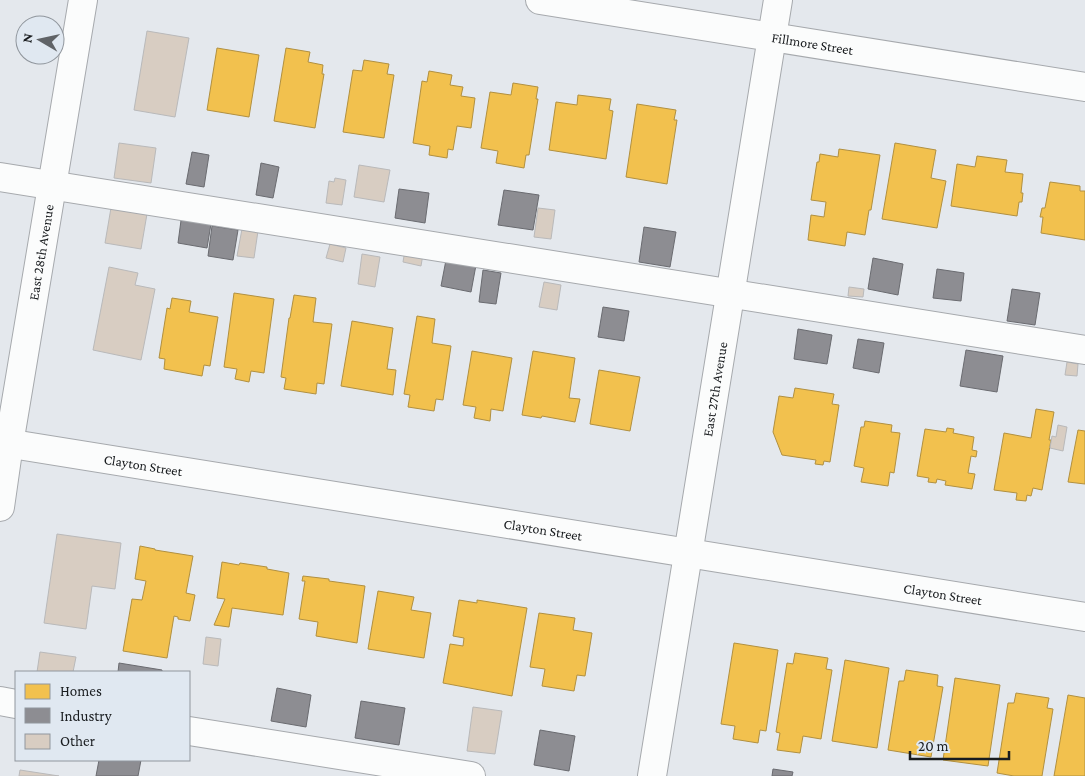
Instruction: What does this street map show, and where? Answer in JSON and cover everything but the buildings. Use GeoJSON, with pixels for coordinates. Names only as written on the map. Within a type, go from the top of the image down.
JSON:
{"type":"FeatureCollection","features":[{"type":"Feature","properties":{"kind":"street","name":"East 28th Avenue"},"geometry":{"type":"LineString","coordinates":[[0,507],[5,443],[52,185],[83,0]]}},
{"type":"Feature","properties":{"kind":"street","name":"Fillmore Street"},"geometry":{"type":"LineString","coordinates":[[540,0],[1085,87]]}},
{"type":"Feature","properties":{"kind":"street","name":"East 27th Avenue"},"geometry":{"type":"LineString","coordinates":[[652,776],[778,0]]}},
{"type":"Feature","properties":{"kind":"street"},"geometry":{"type":"LineString","coordinates":[[0,177],[1085,350]]}},
{"type":"Feature","properties":{"kind":"street","name":"Clayton Street"},"geometry":{"type":"LineString","coordinates":[[5,443],[1085,617]]}},
{"type":"Feature","properties":{"kind":"street"},"geometry":{"type":"LineString","coordinates":[[0,701],[15,704]]}},
{"type":"Feature","properties":{"kind":"street"},"geometry":{"type":"LineString","coordinates":[[190,731],[471,776]]}}]}
